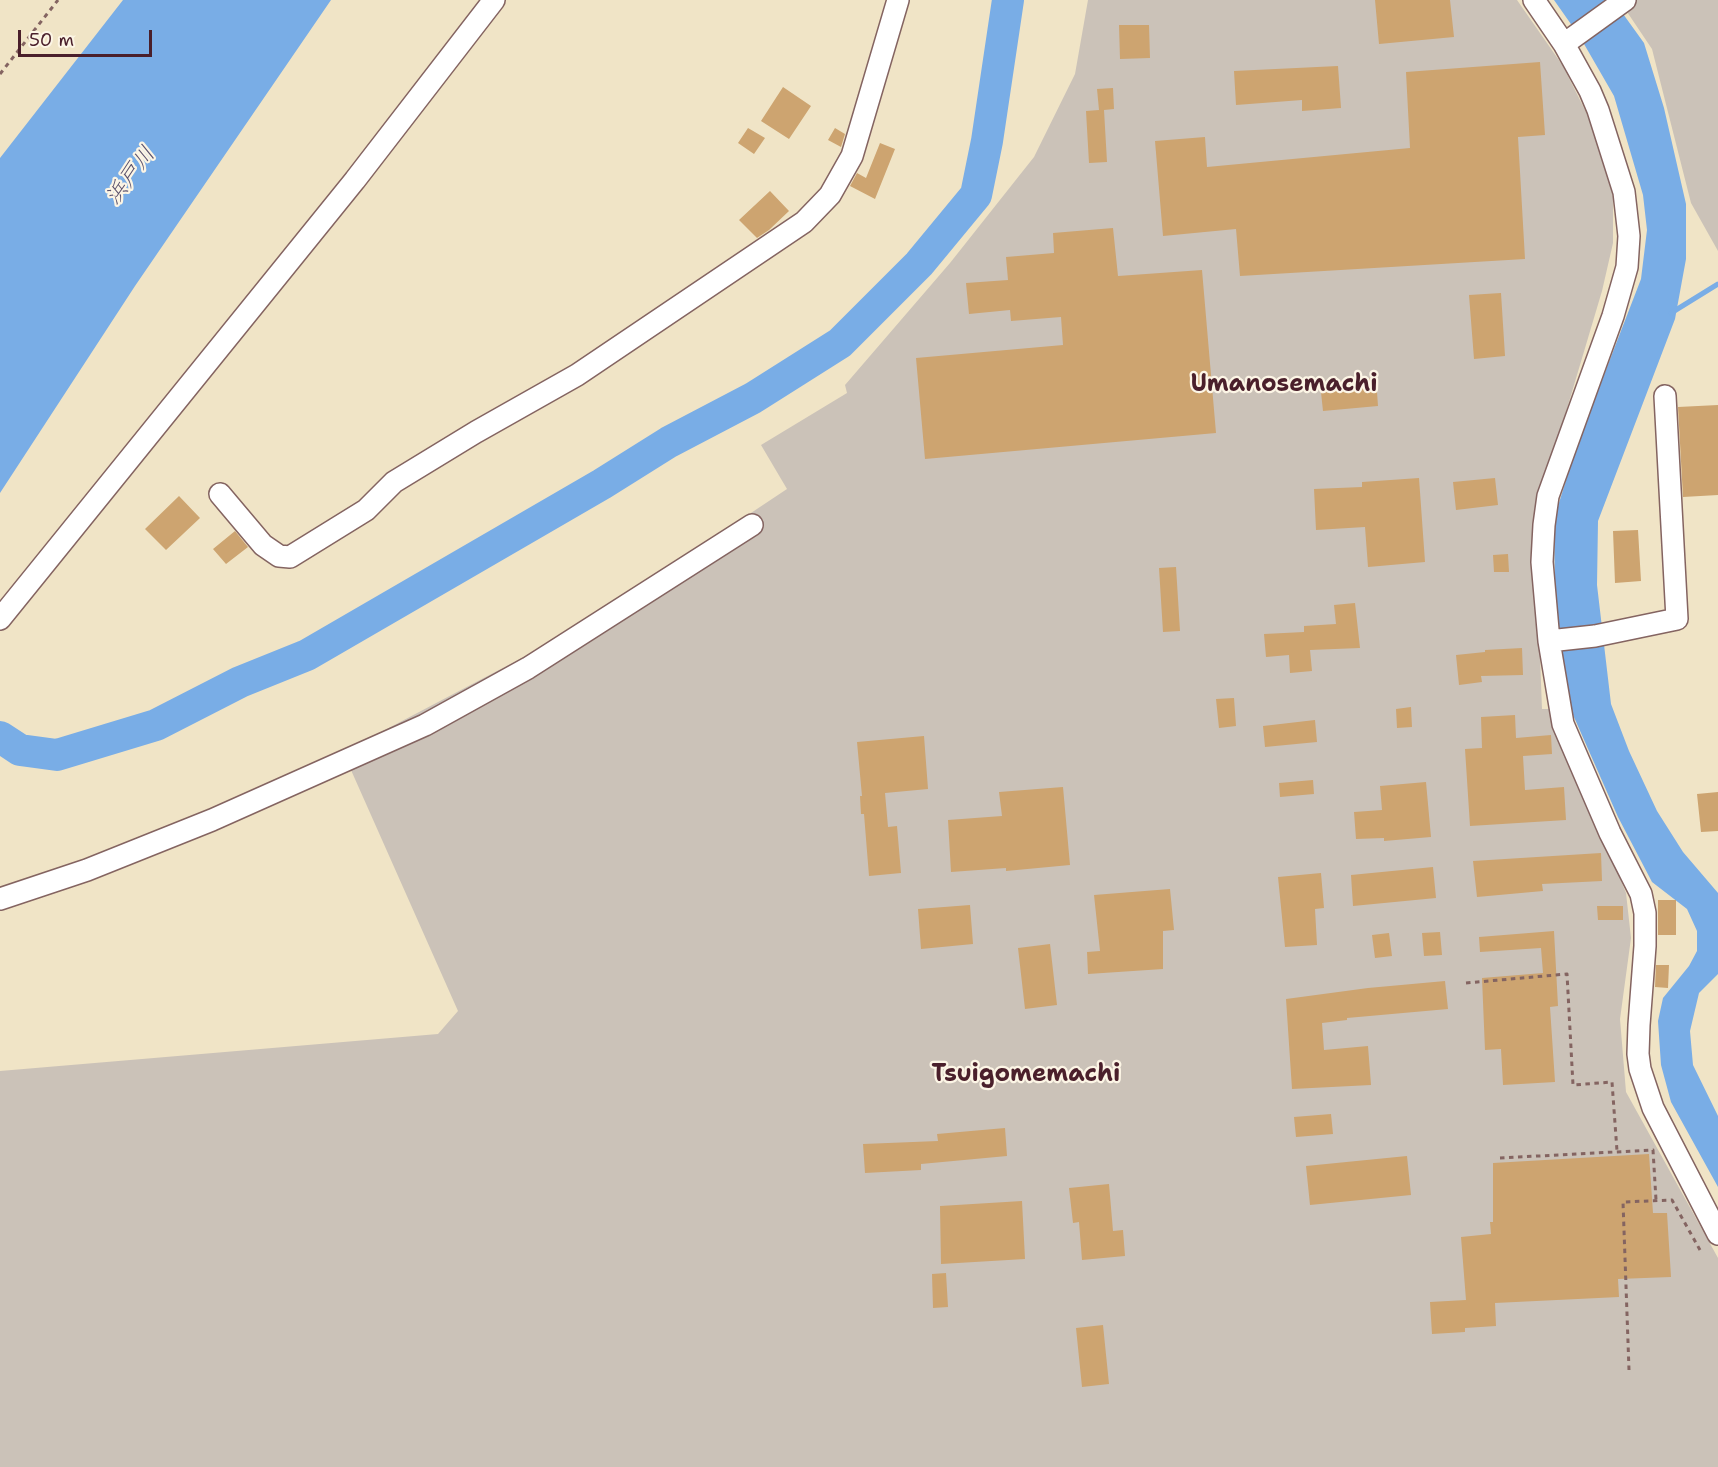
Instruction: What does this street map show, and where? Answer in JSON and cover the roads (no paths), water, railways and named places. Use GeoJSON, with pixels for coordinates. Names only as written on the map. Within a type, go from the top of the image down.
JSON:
{"type":"FeatureCollection","features":[{"type":"Feature","properties":{"kind":"street"},"geometry":{"type":"LineString","coordinates":[[0,619],[355,180],[494,0]]}},
{"type":"Feature","properties":{"kind":"street"},"geometry":{"type":"LineString","coordinates":[[220,494],[263,544],[279,556],[290,557],[366,510],[394,482],[577,375],[804,222],[830,195],[852,156],[898,0]]}},
{"type":"Feature","properties":{"kind":"street"},"geometry":{"type":"LineString","coordinates":[[1534,0],[1564,44],[1590,91],[1604,125],[1624,192],[1629,236],[1627,267],[1613,316],[1548,496],[1544,525],[1542,562],[1563,724],[1610,833],[1641,894],[1645,913],[1645,946],[1639,1025],[1640,1069],[1653,1108],[1718,1234]]}},
{"type":"Feature","properties":{"kind":"street"},"geometry":{"type":"LineString","coordinates":[[1564,44],[1625,0]]}},
{"type":"Feature","properties":{"kind":"street"},"geometry":{"type":"LineString","coordinates":[[1552,640],[1595,636],[1677,619],[1665,396]]}},
{"type":"Feature","properties":{"kind":"street"},"geometry":{"type":"LineString","coordinates":[[0,899],[87,870],[212,820],[424,725],[528,668],[752,525]]}},
{"type":"Feature","properties":{"kind":"water","name":"浜戸川"},"geometry":{"type":"Polygon","coordinates":[[[123,0],[331,0],[135,286],[0,493],[0,158],[123,0]]]}},
{"type":"Feature","properties":{"kind":"water"},"geometry":{"type":"Polygon","coordinates":[[[1554,0],[1613,0],[1644,43],[1664,108],[1686,204],[1686,259],[1675,319],[1598,521],[1597,585],[1611,704],[1629,751],[1657,811],[1683,852],[1718,893],[1718,974],[1699,993],[1690,1031],[1693,1065],[1718,1116],[1718,1187],[1671,1102],[1661,1065],[1658,1021],[1663,998],[1689,966],[1697,951],[1697,931],[1687,909],[1652,882],[1618,817],[1570,708],[1562,652],[1555,598],[1554,519],[1577,445],[1641,279],[1647,230],[1643,195],[1614,96],[1580,37],[1554,0]]]}},
{"type":"Feature","properties":{"kind":"waterway"},"geometry":{"type":"LineString","coordinates":[[0,737],[20,750],[57,755],[156,725],[240,682],[307,655],[602,484],[669,442],[753,398],[840,343],[919,264],[976,195],[987,141],[1008,0]]}},
{"type":"Feature","properties":{"kind":"waterway"},"geometry":{"type":"LineString","coordinates":[[1671,313],[1718,284]]}},
{"type":"Feature","properties":{"kind":"district","name":"Umanosemachi"},"geometry":{"type":"Point","coordinates":[1284,385]}},
{"type":"Feature","properties":{"kind":"district","name":"Tsuigomemachi"},"geometry":{"type":"Point","coordinates":[1026,1075]}}]}
